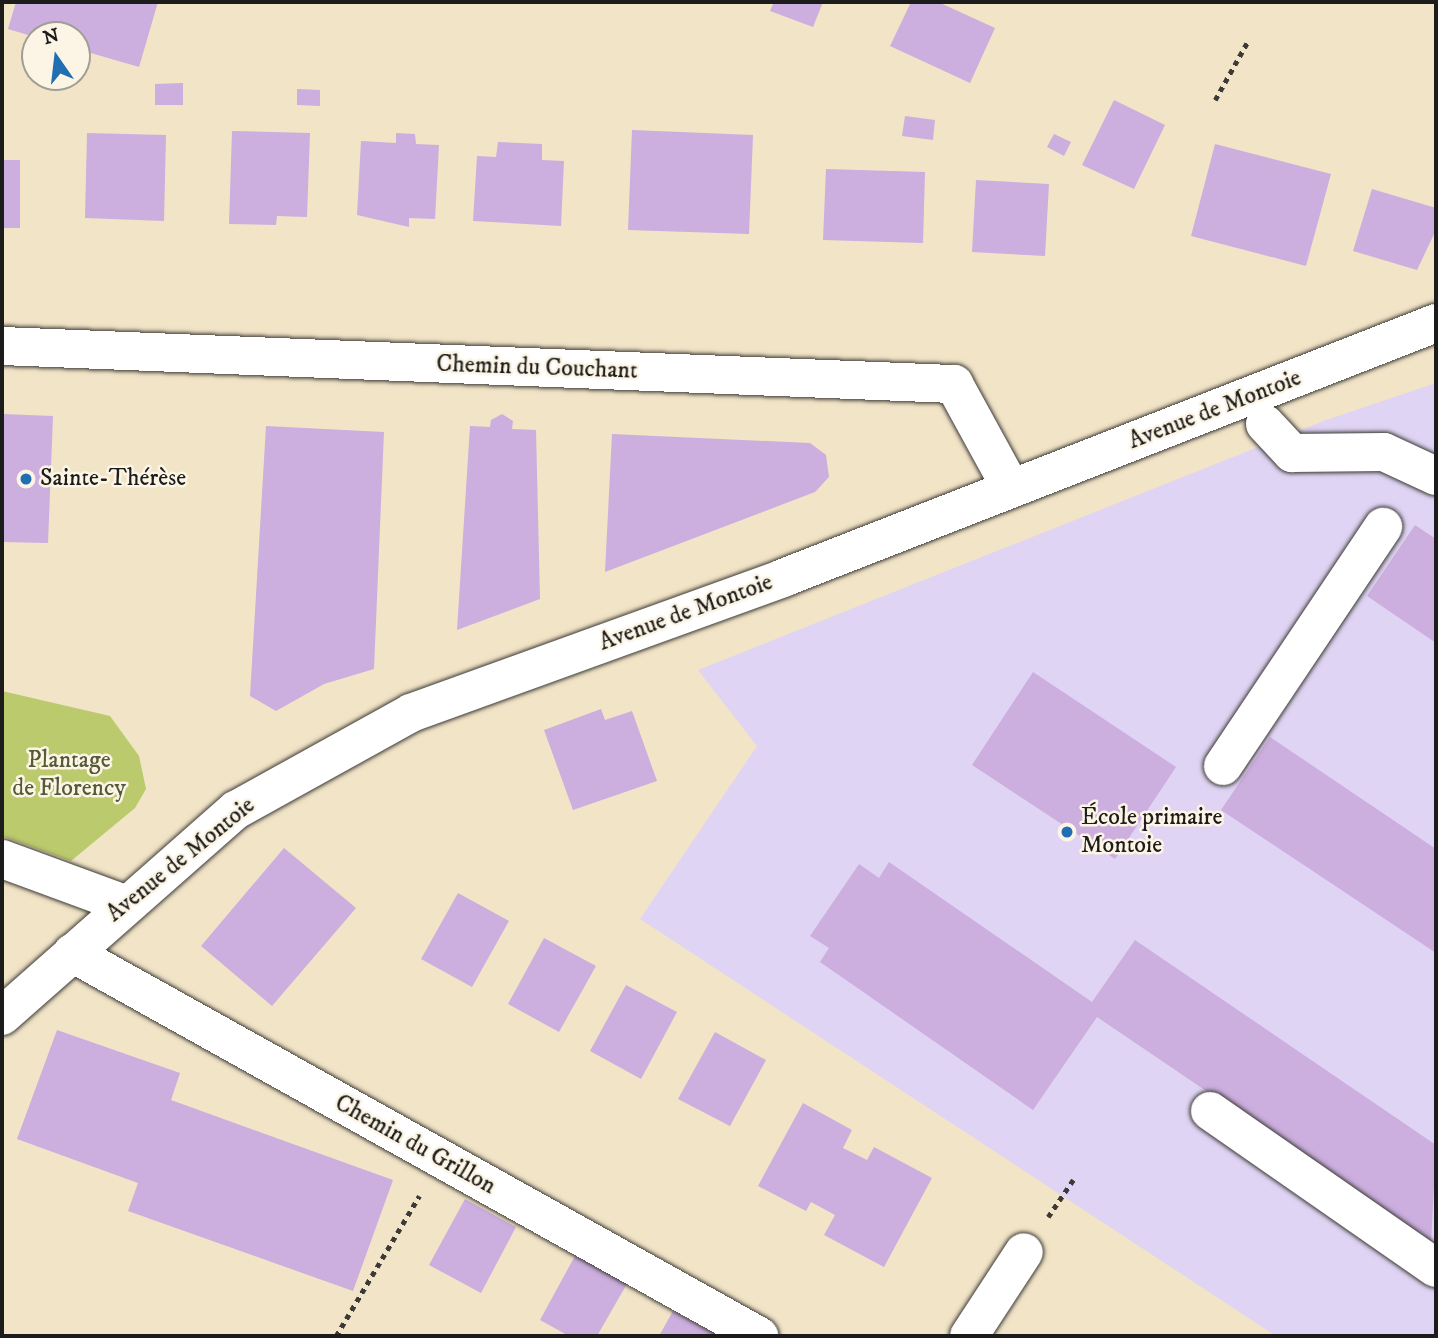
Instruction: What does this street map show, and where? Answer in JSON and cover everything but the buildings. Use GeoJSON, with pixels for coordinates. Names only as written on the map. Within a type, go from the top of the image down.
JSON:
{"type":"FeatureCollection","features":[{"type":"Feature","properties":{"kind":"street","name":"Avenue de Montoie"},"geometry":{"type":"LineString","coordinates":[[2,1016],[124,904],[236,810],[411,713],[1012,488],[1436,323]]}},
{"type":"Feature","properties":{"kind":"street","name":"Chemin du Couchant"},"geometry":{"type":"LineString","coordinates":[[2,346],[954,384],[1012,488]]}},
{"type":"Feature","properties":{"kind":"street"},"geometry":{"type":"LineString","coordinates":[[1265,424],[1292,453],[1384,452],[1436,476]]}},
{"type":"Feature","properties":{"kind":"street"},"geometry":{"type":"LineString","coordinates":[[1223,766],[1383,527]]}},
{"type":"Feature","properties":{"kind":"street"},"geometry":{"type":"LineString","coordinates":[[2,859],[124,904]]}},
{"type":"Feature","properties":{"kind":"street","name":"Chemin du Grillon"},"geometry":{"type":"LineString","coordinates":[[72,953],[759,1336]]}},
{"type":"Feature","properties":{"kind":"street"},"geometry":{"type":"LineString","coordinates":[[1210,1111],[1436,1268]]}},
{"type":"Feature","properties":{"kind":"street"},"geometry":{"type":"LineString","coordinates":[[969,1336],[1024,1252]]}},
{"type":"Feature","properties":{"kind":"path"},"geometry":{"type":"LineString","coordinates":[[1215,100],[1248,41]]}},
{"type":"Feature","properties":{"kind":"path"},"geometry":{"type":"LineString","coordinates":[[336,1336],[425,1186]]}},
{"type":"Feature","properties":{"kind":"shaded area","name":"École primaire Montoie"},"geometry":{"type":"Polygon","coordinates":[[[1436,383],[1436,1336],[1276,1336],[640,919],[757,746],[698,670],[1326,420],[1436,383]]]}},
{"type":"Feature","properties":{"kind":"green space","name":"Plantage de Florency"},"geometry":{"type":"Polygon","coordinates":[[[2,691],[110,716],[139,756],[146,789],[135,808],[71,861],[2,836],[2,691]]]}},
{"type":"Feature","properties":{"kind":"place","name":"Sainte-Thérèse"},"geometry":{"type":"Point","coordinates":[26,479]}},
{"type":"Feature","properties":{"kind":"place","name":"École primaire Montoie"},"geometry":{"type":"Point","coordinates":[1067,832]}}]}
